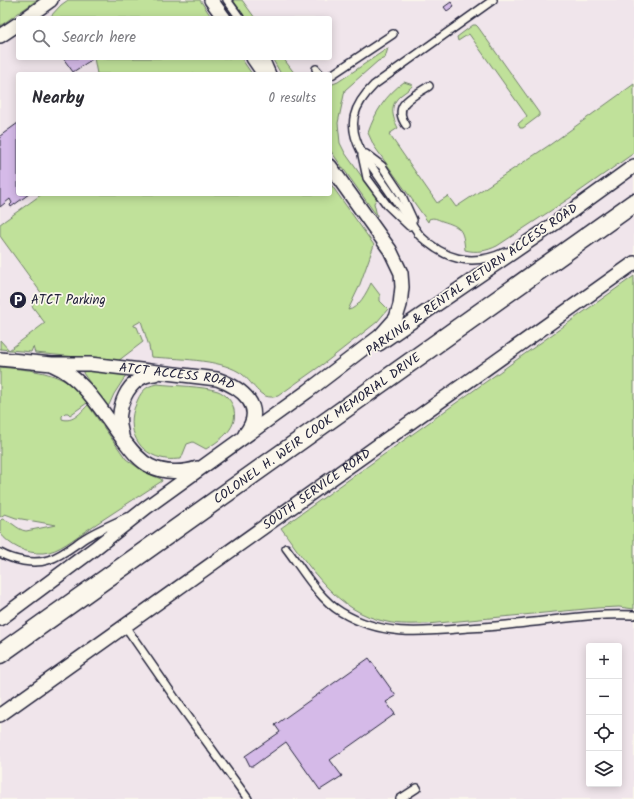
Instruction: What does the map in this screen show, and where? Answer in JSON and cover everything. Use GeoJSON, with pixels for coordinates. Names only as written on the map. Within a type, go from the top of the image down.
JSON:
{"type":"FeatureCollection","features":[{"type":"Feature","properties":{"kind":"street"},"geometry":{"type":"LineString","coordinates":[[29,16],[51,0]]}},
{"type":"Feature","properties":{"kind":"street"},"geometry":{"type":"LineString","coordinates":[[211,0],[223,16]]}},
{"type":"Feature","properties":{"kind":"street"},"geometry":{"type":"LineString","coordinates":[[0,36],[16,25]]}},
{"type":"Feature","properties":{"kind":"street"},"geometry":{"type":"LineString","coordinates":[[254,60],[263,72]]}},
{"type":"Feature","properties":{"kind":"street","name":"PARKING & RENTAL RETURN ACCESS ROAD"},"geometry":{"type":"LineString","coordinates":[[308,391],[416,320],[634,166]]}},
{"type":"Feature","properties":{"kind":"street"},"geometry":{"type":"LineString","coordinates":[[0,619],[94,549],[147,507],[308,391],[380,336],[396,318],[400,305],[402,287],[401,273],[390,250],[332,169]]}},
{"type":"Feature","properties":{"kind":"street","name":"COLONEL H. WEIR COOK MEMORIAL DRIVE"},"geometry":{"type":"LineString","coordinates":[[0,654],[634,203]]}},
{"type":"Feature","properties":{"kind":"street","name":"SOUTH SERVICE ROAD"},"geometry":{"type":"LineString","coordinates":[[0,715],[634,263]]}},
{"type":"Feature","properties":{"kind":"street","name":"ATCT ACCESS ROAD"},"geometry":{"type":"LineString","coordinates":[[0,359],[52,364],[90,364],[217,379],[236,387],[252,406],[254,417],[251,427],[239,441]]}},
{"type":"Feature","properties":{"kind":"street","name":"ATCT ACCESS ROAD"},"geometry":{"type":"LineString","coordinates":[[52,364],[75,378],[134,454],[150,466],[163,470],[187,472],[207,464]]}},
{"type":"Feature","properties":{"kind":"street"},"geometry":{"type":"LineString","coordinates":[[125,442],[119,418],[124,398],[131,386],[142,376],[167,373]]}},
{"type":"Feature","properties":{"kind":"lane"},"geometry":{"type":"LineString","coordinates":[[228,0],[239,16]]}},
{"type":"Feature","properties":{"kind":"lane"},"geometry":{"type":"LineString","coordinates":[[494,0],[374,85],[360,102],[355,112],[353,131],[355,140],[361,150],[367,178],[370,183],[387,206],[428,244],[439,251],[448,256],[466,259],[492,258],[530,240]]}},
{"type":"Feature","properties":{"kind":"lane"},"geometry":{"type":"LineString","coordinates":[[332,75],[393,34]]}},
{"type":"Feature","properties":{"kind":"lane"},"geometry":{"type":"LineString","coordinates":[[266,60],[271,72]]}},
{"type":"Feature","properties":{"kind":"lane"},"geometry":{"type":"LineString","coordinates":[[406,126],[401,117],[401,107],[404,103],[429,86]]}},
{"type":"Feature","properties":{"kind":"lane"},"geometry":{"type":"LineString","coordinates":[[361,150],[382,166],[402,196],[421,237]]}},
{"type":"Feature","properties":{"kind":"lane"},"geometry":{"type":"LineString","coordinates":[[0,553],[7,557],[31,562],[48,560],[87,537],[147,507]]}},
{"type":"Feature","properties":{"kind":"lane"},"geometry":{"type":"LineString","coordinates":[[286,548],[323,597],[340,612],[362,623],[387,630],[421,632],[514,624],[591,615],[634,615]]}},
{"type":"Feature","properties":{"kind":"lane"},"geometry":{"type":"LineString","coordinates":[[125,626],[248,799]]}},
{"type":"Feature","properties":{"kind":"lane"},"geometry":{"type":"LineString","coordinates":[[400,799],[417,788]]}},
{"type":"Feature","properties":{"kind":"shaded area"},"geometry":{"type":"Polygon","coordinates":[[[0,0],[634,0],[634,799],[0,799],[0,0]]]}},
{"type":"Feature","properties":{"kind":"green space"},"geometry":{"type":"Polygon","coordinates":[[[0,0],[37,0],[0,26],[0,0]]]}},
{"type":"Feature","properties":{"kind":"green space"},"geometry":{"type":"Polygon","coordinates":[[[68,0],[200,0],[211,16],[51,16],[68,0]]]}},
{"type":"Feature","properties":{"kind":"green space"},"geometry":{"type":"Polygon","coordinates":[[[233,0],[242,0],[254,16],[245,16],[233,0]]]}},
{"type":"Feature","properties":{"kind":"green space"},"geometry":{"type":"Polygon","coordinates":[[[473,25],[478,27],[539,113],[539,116],[523,128],[520,128],[518,124],[527,116],[469,34],[458,41],[457,37],[473,25]]]}},
{"type":"Feature","properties":{"kind":"green space"},"geometry":{"type":"Polygon","coordinates":[[[388,48],[385,58],[378,61],[345,90],[338,123],[340,143],[345,153],[377,198],[374,203],[377,216],[332,153],[332,84],[338,82],[388,48]]]}},
{"type":"Feature","properties":{"kind":"green space"},"geometry":{"type":"Polygon","coordinates":[[[94,60],[242,60],[251,72],[97,72],[94,60]]]}},
{"type":"Feature","properties":{"kind":"green space"},"geometry":{"type":"Polygon","coordinates":[[[273,60],[284,60],[294,72],[280,72],[273,60]]]}},
{"type":"Feature","properties":{"kind":"green space"},"geometry":{"type":"Polygon","coordinates":[[[404,82],[413,85],[397,99],[393,107],[393,115],[398,128],[389,134],[437,203],[448,196],[456,207],[551,144],[634,84],[634,153],[570,198],[497,246],[481,251],[465,250],[462,233],[457,227],[434,218],[429,219],[428,222],[374,146],[368,133],[382,104],[392,92],[404,82]]]}},
{"type":"Feature","properties":{"kind":"green space"},"geometry":{"type":"Polygon","coordinates":[[[332,186],[374,245],[359,287],[348,310],[352,309],[359,303],[371,283],[380,295],[380,301],[388,309],[377,322],[326,362],[278,396],[271,397],[266,396],[257,390],[239,372],[220,364],[196,360],[151,357],[141,321],[134,326],[137,327],[143,342],[118,361],[35,353],[33,347],[31,352],[9,350],[45,323],[32,306],[33,302],[42,294],[0,236],[0,224],[39,196],[332,196],[332,186]]]}},
{"type":"Feature","properties":{"kind":"green space"},"geometry":{"type":"Polygon","coordinates":[[[634,276],[634,609],[619,607],[597,608],[427,624],[402,624],[369,617],[353,609],[326,586],[281,528],[634,276]]]}},
{"type":"Feature","properties":{"kind":"green space"},"geometry":{"type":"Polygon","coordinates":[[[0,340],[9,350],[0,349],[0,340]]]}},
{"type":"Feature","properties":{"kind":"green space"},"geometry":{"type":"Polygon","coordinates":[[[0,367],[30,370],[49,374],[67,382],[75,388],[87,403],[70,415],[65,413],[62,416],[62,419],[66,420],[73,418],[80,414],[88,405],[126,459],[144,472],[161,479],[162,481],[55,550],[43,553],[25,551],[9,542],[0,533],[0,521],[2,519],[26,531],[56,525],[16,518],[5,514],[0,517],[0,367]]]}},
{"type":"Feature","properties":{"kind":"green space"},"geometry":{"type":"Polygon","coordinates":[[[84,369],[125,375],[109,405],[107,406],[104,403],[83,373],[84,369]]]}},
{"type":"Feature","properties":{"kind":"green space"},"geometry":{"type":"Polygon","coordinates":[[[157,384],[212,389],[221,392],[229,399],[233,406],[235,413],[232,426],[223,437],[206,449],[193,442],[187,444],[181,459],[156,457],[141,446],[136,439],[132,423],[133,413],[141,393],[149,386],[157,384]]]}},
{"type":"Feature","properties":{"kind":"building"},"geometry":{"type":"Polygon","coordinates":[[[451,2],[454,6],[447,11],[444,7],[451,2]]]}},
{"type":"Feature","properties":{"kind":"building"},"geometry":{"type":"Polygon","coordinates":[[[64,60],[91,60],[73,72],[64,60]]]}},
{"type":"Feature","properties":{"kind":"building"},"geometry":{"type":"Polygon","coordinates":[[[16,124],[16,196],[26,196],[11,207],[10,205],[12,203],[10,199],[0,207],[0,136],[16,124]]]}},
{"type":"Feature","properties":{"kind":"building"},"geometry":{"type":"Polygon","coordinates":[[[369,658],[396,696],[386,702],[395,714],[330,760],[342,776],[320,790],[286,742],[253,766],[250,766],[245,756],[280,732],[275,725],[369,658]]]}},
{"type":"Feature","properties":{"kind":"place","name":"ATCT Parking"},"geometry":{"type":"Point","coordinates":[18,300]}}]}
